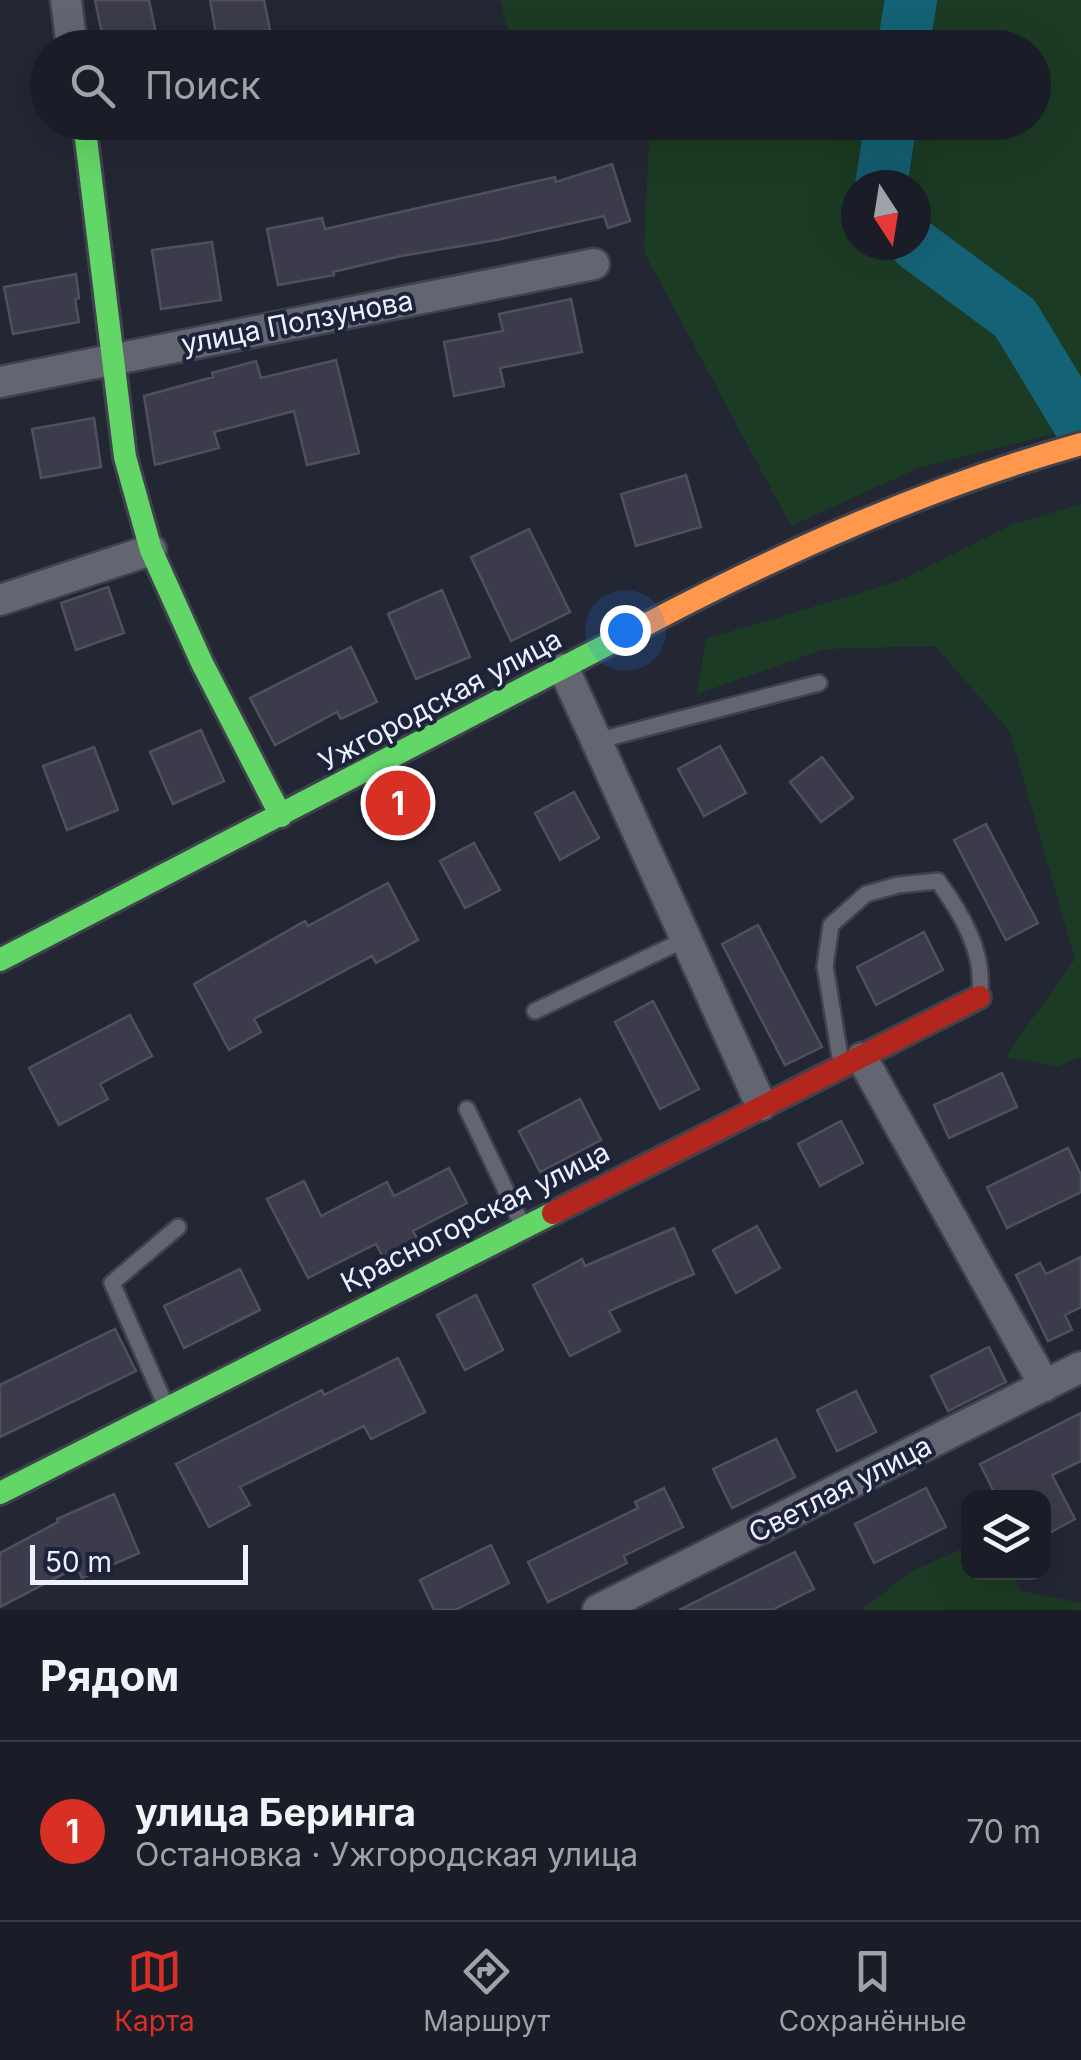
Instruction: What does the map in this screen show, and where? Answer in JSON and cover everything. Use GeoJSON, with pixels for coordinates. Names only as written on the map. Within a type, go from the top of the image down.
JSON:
{"type":"FeatureCollection","features":[{"type":"Feature","properties":{"kind":"street"},"geometry":{"type":"LineString","coordinates":[[66,0],[70,30]]}},
{"type":"Feature","properties":{"kind":"street"},"geometry":{"type":"LineString","coordinates":[[86,140],[126,458],[151,550],[202,663],[281,816]]}},
{"type":"Feature","properties":{"kind":"street","name":"улица Ползунова"},"geometry":{"type":"LineString","coordinates":[[0,382],[594,264]]}},
{"type":"Feature","properties":{"kind":"street","name":"Ужгородская улица"},"geometry":{"type":"LineString","coordinates":[[0,960],[741,577],[876,512],[969,476],[1074,446]]}},
{"type":"Feature","properties":{"kind":"street"},"geometry":{"type":"LineString","coordinates":[[0,600],[151,550]]}},
{"type":"Feature","properties":{"kind":"street"},"geometry":{"type":"LineString","coordinates":[[564,669],[761,1105]]}},
{"type":"Feature","properties":{"kind":"street","name":"Красногорская улица"},"geometry":{"type":"LineString","coordinates":[[0,1493],[979,996]]}},
{"type":"Feature","properties":{"kind":"street"},"geometry":{"type":"LineString","coordinates":[[852,1063],[1045,1386]]}},
{"type":"Feature","properties":{"kind":"street","name":"Светлая улица"},"geometry":{"type":"LineString","coordinates":[[598,1610],[1081,1367]]}},
{"type":"Feature","properties":{"kind":"lane"},"geometry":{"type":"LineString","coordinates":[[596,740],[820,683]]}},
{"type":"Feature","properties":{"kind":"lane"},"geometry":{"type":"LineString","coordinates":[[852,1063],[825,966],[832,925],[866,894],[898,885],[938,881],[959,910],[982,969],[979,996]]}},
{"type":"Feature","properties":{"kind":"lane"},"geometry":{"type":"LineString","coordinates":[[535,1011],[686,939]]}},
{"type":"Feature","properties":{"kind":"lane"},"geometry":{"type":"LineString","coordinates":[[467,1109],[523,1226]]}},
{"type":"Feature","properties":{"kind":"lane"},"geometry":{"type":"LineString","coordinates":[[167,1408],[112,1283],[178,1227]]}},
{"type":"Feature","properties":{"kind":"green space"},"geometry":{"type":"Polygon","coordinates":[[[500,0],[1081,0],[1081,427],[918,468],[791,526],[644,252],[649,140],[1051,140],[1051,30],[508,30],[500,0]]]}},
{"type":"Feature","properties":{"kind":"green space"},"geometry":{"type":"Polygon","coordinates":[[[1081,504],[1081,1057],[1058,1066],[1005,1057],[1075,959],[1010,732],[935,646],[825,649],[697,694],[706,639],[899,581],[1011,525],[1081,504]]]}},
{"type":"Feature","properties":{"kind":"green space"},"geometry":{"type":"Polygon","coordinates":[[[961,1549],[961,1580],[1016,1580],[1021,1591],[1081,1603],[1081,1610],[861,1610],[912,1571],[961,1549]]]}},
{"type":"Feature","properties":{"kind":"building"},"geometry":{"type":"Polygon","coordinates":[[[95,0],[149,0],[155,30],[101,30],[95,0]]]}},
{"type":"Feature","properties":{"kind":"building"},"geometry":{"type":"Polygon","coordinates":[[[210,0],[264,0],[270,30],[215,30],[210,0]]]}},
{"type":"Feature","properties":{"kind":"building"},"geometry":{"type":"Polygon","coordinates":[[[612,164],[630,221],[608,228],[604,216],[278,285],[267,229],[322,218],[325,229],[555,177],[556,182],[612,164]]]}},
{"type":"Feature","properties":{"kind":"building"},"geometry":{"type":"Polygon","coordinates":[[[212,242],[221,300],[161,309],[152,250],[212,242]]]}},
{"type":"Feature","properties":{"kind":"building"},"geometry":{"type":"Polygon","coordinates":[[[76,274],[79,322],[13,334],[4,287],[76,274]]]}},
{"type":"Feature","properties":{"kind":"building"},"geometry":{"type":"Polygon","coordinates":[[[571,299],[582,352],[500,368],[504,386],[454,396],[444,342],[503,331],[499,314],[571,299]]]}},
{"type":"Feature","properties":{"kind":"building"},"geometry":{"type":"Polygon","coordinates":[[[336,360],[359,453],[307,465],[294,411],[214,432],[219,448],[155,465],[144,396],[256,361],[261,378],[336,360]]]}},
{"type":"Feature","properties":{"kind":"building"},"geometry":{"type":"Polygon","coordinates":[[[94,418],[101,467],[41,478],[32,429],[94,418]]]}},
{"type":"Feature","properties":{"kind":"building"},"geometry":{"type":"Polygon","coordinates":[[[686,475],[701,527],[636,546],[621,494],[686,475]]]}},
{"type":"Feature","properties":{"kind":"building"},"geometry":{"type":"Polygon","coordinates":[[[529,529],[570,612],[511,641],[471,557],[529,529]]]}},
{"type":"Feature","properties":{"kind":"building"},"geometry":{"type":"Polygon","coordinates":[[[108,587],[124,633],[76,650],[61,603],[108,587]]]}},
{"type":"Feature","properties":{"kind":"building"},"geometry":{"type":"Polygon","coordinates":[[[442,590],[470,657],[416,679],[388,614],[442,590]]]}},
{"type":"Feature","properties":{"kind":"building"},"geometry":{"type":"Polygon","coordinates":[[[351,647],[377,702],[341,719],[337,712],[275,745],[250,698],[351,647]]]}},
{"type":"Feature","properties":{"kind":"building"},"geometry":{"type":"Polygon","coordinates":[[[201,730],[224,781],[173,804],[150,752],[201,730]]]}},
{"type":"Feature","properties":{"kind":"building"},"geometry":{"type":"Polygon","coordinates":[[[720,746],[746,793],[704,816],[678,769],[720,746]]]}},
{"type":"Feature","properties":{"kind":"building"},"geometry":{"type":"Polygon","coordinates":[[[94,747],[118,810],[67,830],[43,766],[94,747]]]}},
{"type":"Feature","properties":{"kind":"building"},"geometry":{"type":"Polygon","coordinates":[[[822,757],[853,798],[821,822],[790,782],[822,757]]]}},
{"type":"Feature","properties":{"kind":"building"},"geometry":{"type":"Polygon","coordinates":[[[574,792],[599,838],[560,860],[535,813],[574,792]]]}},
{"type":"Feature","properties":{"kind":"building"},"geometry":{"type":"Polygon","coordinates":[[[986,824],[1038,923],[1006,940],[954,840],[986,824]]]}},
{"type":"Feature","properties":{"kind":"building"},"geometry":{"type":"Polygon","coordinates":[[[474,843],[500,890],[465,908],[440,861],[474,843]]]}},
{"type":"Feature","properties":{"kind":"building"},"geometry":{"type":"Polygon","coordinates":[[[388,883],[418,940],[376,963],[372,956],[254,1019],[261,1032],[229,1050],[194,984],[305,921],[308,926],[388,883]]]}},
{"type":"Feature","properties":{"kind":"building"},"geometry":{"type":"Polygon","coordinates":[[[758,925],[822,1047],[785,1065],[722,944],[758,925]]]}},
{"type":"Feature","properties":{"kind":"building"},"geometry":{"type":"Polygon","coordinates":[[[924,932],[943,970],[876,1005],[857,967],[924,932]]]}},
{"type":"Feature","properties":{"kind":"building"},"geometry":{"type":"Polygon","coordinates":[[[653,1001],[699,1089],[660,1109],[615,1022],[653,1001]]]}},
{"type":"Feature","properties":{"kind":"building"},"geometry":{"type":"Polygon","coordinates":[[[130,1015],[152,1056],[100,1084],[108,1099],[59,1125],[29,1068],[130,1015]]]}},
{"type":"Feature","properties":{"kind":"building"},"geometry":{"type":"Polygon","coordinates":[[[1002,1073],[1017,1107],[949,1138],[934,1105],[1002,1073]]]}},
{"type":"Feature","properties":{"kind":"building"},"geometry":{"type":"Polygon","coordinates":[[[580,1099],[601,1140],[540,1172],[519,1131],[580,1099]]]}},
{"type":"Feature","properties":{"kind":"building"},"geometry":{"type":"Polygon","coordinates":[[[841,1121],[863,1163],[820,1186],[798,1144],[841,1121]]]}},
{"type":"Feature","properties":{"kind":"building"},"geometry":{"type":"Polygon","coordinates":[[[1068,1148],[1081,1175],[1081,1192],[1007,1228],[987,1187],[1068,1148]]]}},
{"type":"Feature","properties":{"kind":"building"},"geometry":{"type":"Polygon","coordinates":[[[449,1168],[467,1203],[413,1231],[423,1249],[388,1267],[376,1244],[308,1278],[267,1199],[304,1181],[321,1216],[387,1182],[394,1196],[449,1168]]]}},
{"type":"Feature","properties":{"kind":"building"},"geometry":{"type":"Polygon","coordinates":[[[757,1226],[780,1268],[736,1293],[713,1250],[757,1226]]]}},
{"type":"Feature","properties":{"kind":"building"},"geometry":{"type":"Polygon","coordinates":[[[674,1228],[694,1274],[609,1311],[620,1331],[570,1356],[533,1285],[582,1259],[585,1266],[674,1228]]]}},
{"type":"Feature","properties":{"kind":"building"},"geometry":{"type":"Polygon","coordinates":[[[1081,1257],[1081,1307],[1065,1315],[1072,1330],[1048,1341],[1016,1275],[1040,1263],[1046,1274],[1081,1257]]]}},
{"type":"Feature","properties":{"kind":"building"},"geometry":{"type":"Polygon","coordinates":[[[240,1269],[260,1310],[184,1348],[164,1306],[240,1269]]]}},
{"type":"Feature","properties":{"kind":"building"},"geometry":{"type":"Polygon","coordinates":[[[476,1295],[503,1350],[465,1370],[437,1315],[476,1295]]]}},
{"type":"Feature","properties":{"kind":"building"},"geometry":{"type":"Polygon","coordinates":[[[115,1329],[136,1371],[0,1437],[0,1385],[115,1329]]]}},
{"type":"Feature","properties":{"kind":"building"},"geometry":{"type":"Polygon","coordinates":[[[989,1347],[1006,1382],[948,1411],[931,1376],[989,1347]]]}},
{"type":"Feature","properties":{"kind":"building"},"geometry":{"type":"Polygon","coordinates":[[[398,1358],[425,1412],[371,1439],[364,1426],[240,1487],[250,1505],[209,1527],[176,1464],[322,1390],[324,1395],[398,1358]]]}},
{"type":"Feature","properties":{"kind":"building"},"geometry":{"type":"Polygon","coordinates":[[[856,1391],[876,1432],[837,1451],[817,1410],[856,1391]]]}},
{"type":"Feature","properties":{"kind":"building"},"geometry":{"type":"Polygon","coordinates":[[[1081,1413],[1081,1461],[1052,1475],[1075,1519],[1051,1532],[1051,1490],[993,1490],[980,1464],[1081,1413]]]}},
{"type":"Feature","properties":{"kind":"building"},"geometry":{"type":"Polygon","coordinates":[[[776,1439],[795,1477],[732,1508],[713,1469],[776,1439]]]}},
{"type":"Feature","properties":{"kind":"building"},"geometry":{"type":"Polygon","coordinates":[[[664,1488],[683,1527],[624,1556],[627,1563],[548,1602],[528,1562],[638,1508],[635,1502],[664,1488]]]}},
{"type":"Feature","properties":{"kind":"building"},"geometry":{"type":"Polygon","coordinates":[[[926,1488],[946,1527],[874,1563],[855,1524],[926,1488]]]}},
{"type":"Feature","properties":{"kind":"building"},"geometry":{"type":"Polygon","coordinates":[[[114,1494],[139,1553],[82,1578],[77,1567],[0,1607],[0,1553],[58,1522],[57,1519],[114,1494]]]}},
{"type":"Feature","properties":{"kind":"building"},"geometry":{"type":"Polygon","coordinates":[[[491,1545],[509,1583],[455,1610],[434,1610],[420,1580],[491,1545]]]}},
{"type":"Feature","properties":{"kind":"building"},"geometry":{"type":"Polygon","coordinates":[[[795,1552],[814,1589],[772,1610],[679,1610],[795,1552]]]}},
{"type":"Feature","properties":{"kind":"waterway"},"geometry":{"type":"LineString","coordinates":[[906,30],[911,0]]}},
{"type":"Feature","properties":{"kind":"waterway"},"geometry":{"type":"LineString","coordinates":[[883,170],[888,140]]}},
{"type":"Feature","properties":{"kind":"waterway"},"geometry":{"type":"LineString","coordinates":[[931,256],[1015,318],[1081,427]]}},
{"type":"Feature","properties":{"kind":"traffic: fast"},"geometry":{"type":"LineString","coordinates":[[86,140],[125,457],[151,550],[202,663],[281,816]]}},
{"type":"Feature","properties":{"kind":"traffic: fast"},"geometry":{"type":"LineString","coordinates":[[0,960],[649,623]]}},
{"type":"Feature","properties":{"kind":"traffic: fast"},"geometry":{"type":"LineString","coordinates":[[0,1493],[553,1213]]}},
{"type":"Feature","properties":{"kind":"traffic: slow"},"geometry":{"type":"LineString","coordinates":[[649,623],[860,522],[969,480],[1081,444]]}},
{"type":"Feature","properties":{"kind":"traffic: jam"},"geometry":{"type":"LineString","coordinates":[[553,1213],[979,997]]}},
{"type":"Feature","properties":{"kind":"place","name":"улица Беринга"},"geometry":{"type":"Point","coordinates":[398,803]}}]}
